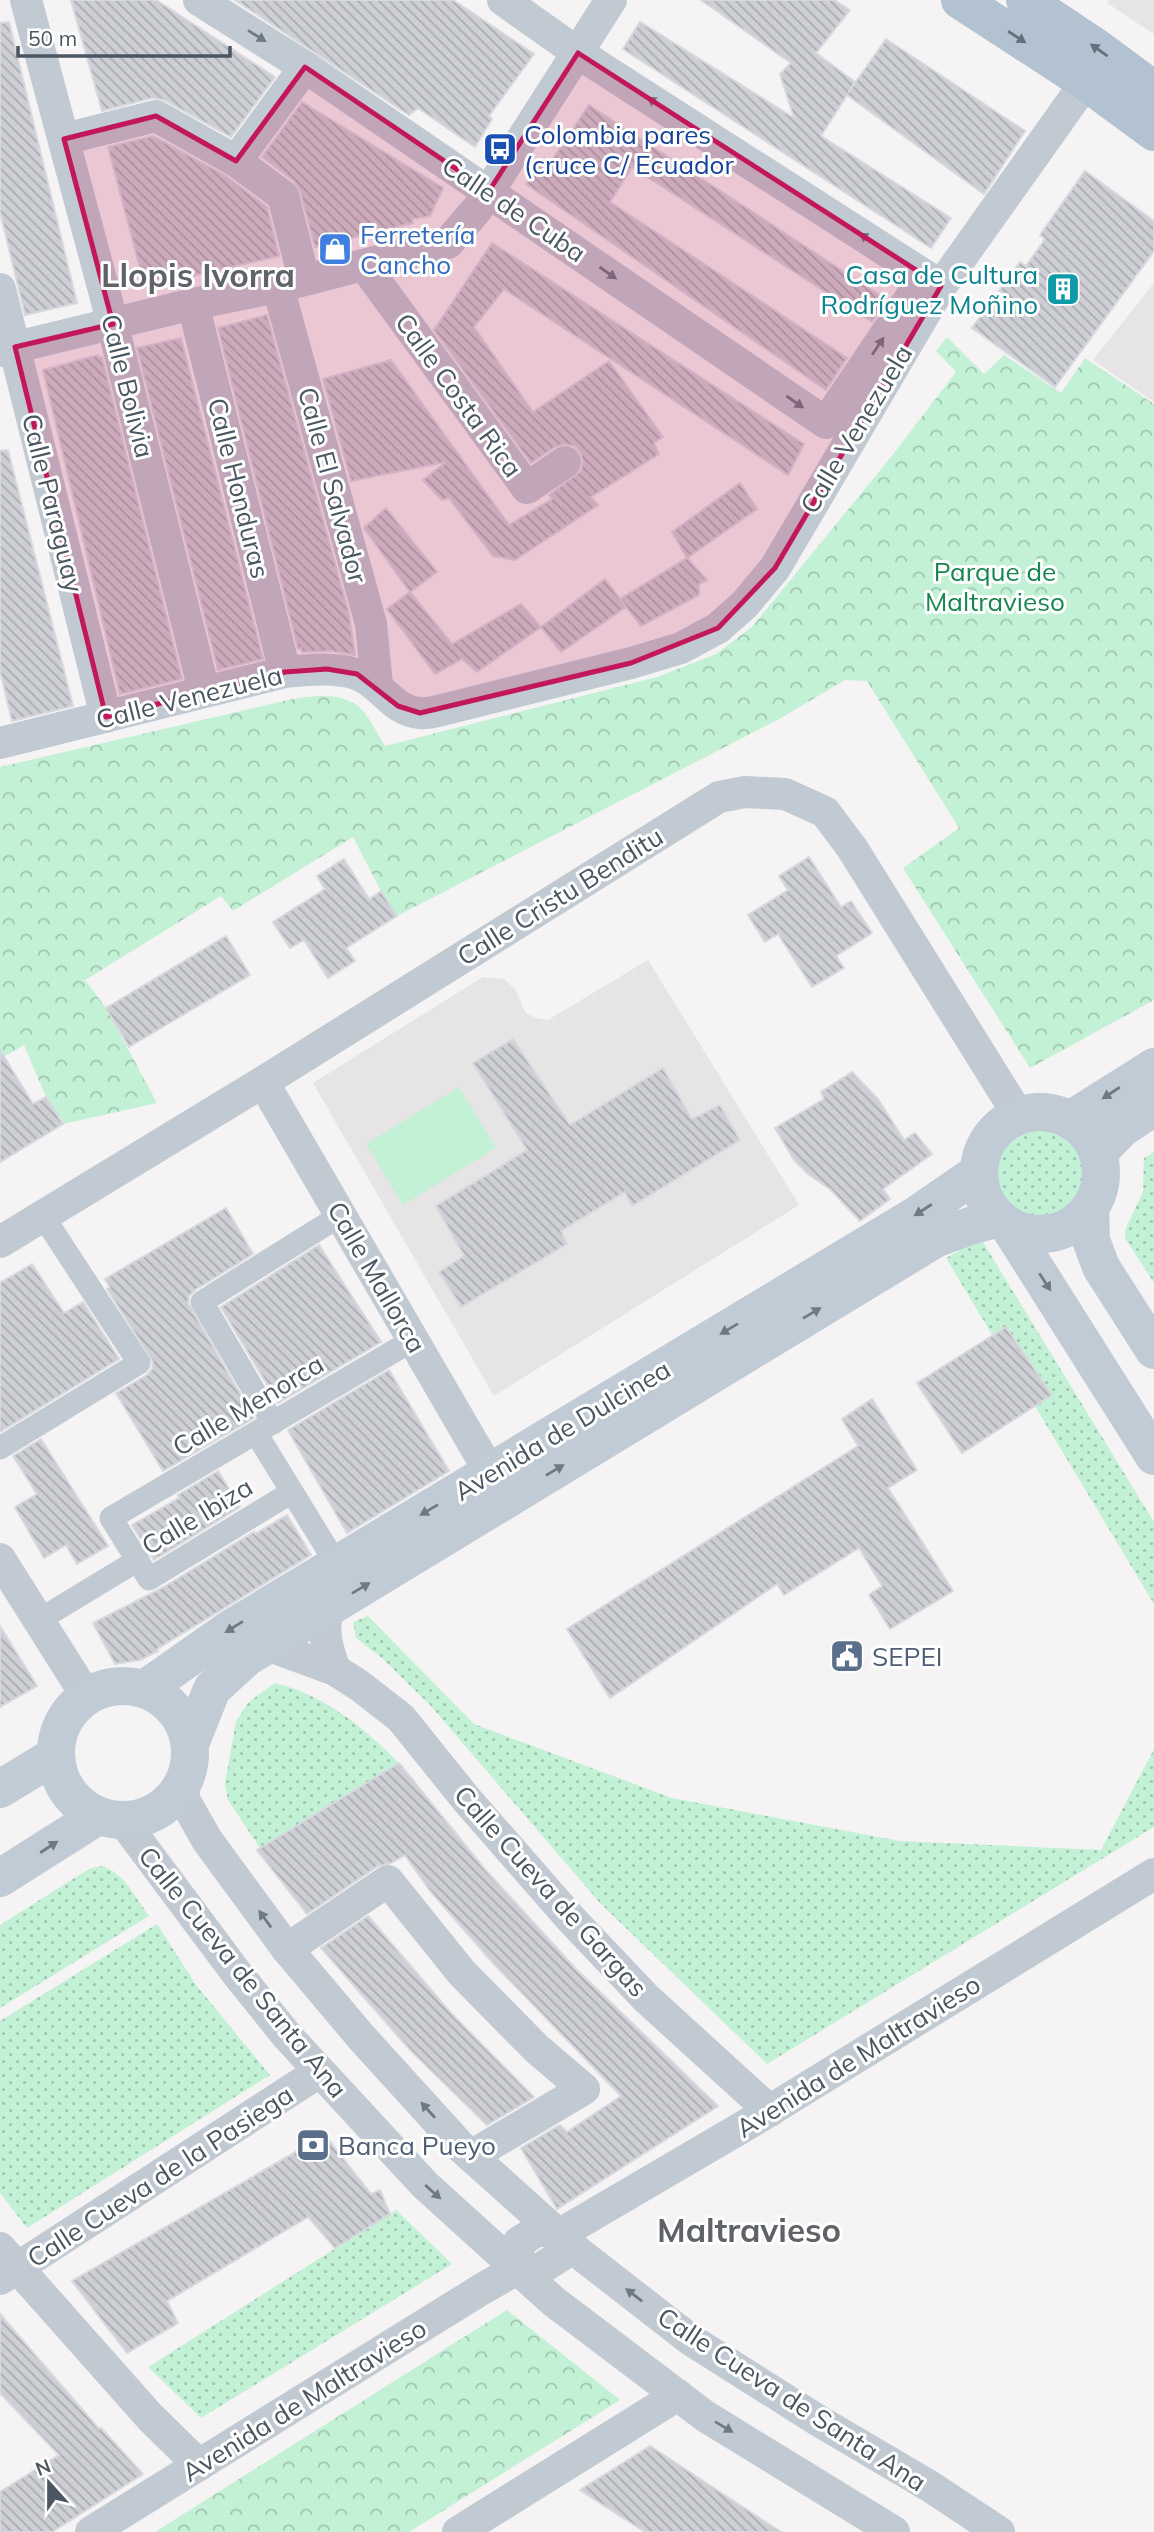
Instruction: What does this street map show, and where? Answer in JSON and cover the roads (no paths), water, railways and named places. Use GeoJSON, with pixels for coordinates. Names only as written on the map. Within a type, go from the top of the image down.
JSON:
{"type":"FeatureCollection","features":[{"type":"Feature","properties":{"kind":"main road"},"geometry":{"type":"LineString","coordinates":[[960,0],[1086,82],[1154,132]]}},
{"type":"Feature","properties":{"kind":"main road"},"geometry":{"type":"LineString","coordinates":[[1025,0],[1154,90]]}},
{"type":"Feature","properties":{"kind":"main road"},"geometry":{"type":"LineString","coordinates":[[1070,1120],[1154,1067]]}},
{"type":"Feature","properties":{"kind":"main road"},"geometry":{"type":"LineString","coordinates":[[1098,1153],[1121,1129],[1154,1107]]}},
{"type":"Feature","properties":{"kind":"main road"},"geometry":{"type":"LineString","coordinates":[[1154,1350],[1101,1267],[1091,1240],[1090,1208],[1100,1184],[1101,1167],[1098,1153],[1090,1138],[1070,1120],[1049,1113],[1036,1112],[1008,1121],[992,1136],[982,1154],[980,1185],[990,1208],[1004,1222],[1154,1456]]}},
{"type":"Feature","properties":{"kind":"main road","name":"Avenida de Dulcinea"},"geometry":{"type":"LineString","coordinates":[[146,1688],[230,1629],[918,1214],[979,1172]]}},
{"type":"Feature","properties":{"kind":"main road"},"geometry":{"type":"LineString","coordinates":[[1004,1222],[1019,1230],[1048,1233],[1070,1226],[1090,1208]]}},
{"type":"Feature","properties":{"kind":"main road","name":"Avenida de Dulcinea"},"geometry":{"type":"LineString","coordinates":[[190,1744],[212,1689],[247,1657],[934,1239],[970,1226],[1004,1222]]}},
{"type":"Feature","properties":{"kind":"main road"},"geometry":{"type":"LineString","coordinates":[[110,1688],[146,1688],[175,1710],[184,1723],[190,1744],[190,1766],[182,1786],[165,1807],[147,1817],[111,1818],[82,1806],[72,1797],[58,1771],[56,1755],[62,1726],[70,1713],[87,1697],[110,1688]]}},
{"type":"Feature","properties":{"kind":"main road"},"geometry":{"type":"LineString","coordinates":[[0,1789],[56,1755]]}},
{"type":"Feature","properties":{"kind":"main road"},"geometry":{"type":"LineString","coordinates":[[0,1878],[111,1818]]}},
{"type":"Feature","properties":{"kind":"street","name":"Calle Bolivia"},"geometry":{"type":"LineString","coordinates":[[26,0],[113,324],[204,691]]}},
{"type":"Feature","properties":{"kind":"street","name":"Calle de Cuba"},"geometry":{"type":"LineString","coordinates":[[199,0],[305,67],[489,191],[826,423],[933,280]]}},
{"type":"Feature","properties":{"kind":"street"},"geometry":{"type":"LineString","coordinates":[[503,0],[578,53],[933,280]]}},
{"type":"Feature","properties":{"kind":"street"},"geometry":{"type":"LineString","coordinates":[[7,349],[291,283],[448,243],[478,208],[611,0]]}},
{"type":"Feature","properties":{"kind":"street"},"geometry":{"type":"LineString","coordinates":[[236,161],[305,67]]}},
{"type":"Feature","properties":{"kind":"street","name":"Calle Venezuela"},"geometry":{"type":"LineString","coordinates":[[0,743],[285,672],[327,669],[357,674],[377,685],[449,692],[650,641],[688,625],[717,608],[755,576],[793,534],[933,280],[1086,82]]}},
{"type":"Feature","properties":{"kind":"street","name":"Calle El Salvador"},"geometry":{"type":"LineString","coordinates":[[64,139],[156,116],[236,161],[283,195],[291,283],[371,624],[377,685]]}},
{"type":"Feature","properties":{"kind":"street","name":"Calle Costa Rica"},"geometry":{"type":"LineString","coordinates":[[364,265],[527,488],[565,462]]}},
{"type":"Feature","properties":{"kind":"street","name":"Calle Paraguay"},"geometry":{"type":"LineString","coordinates":[[0,289],[7,349],[106,717]]}},
{"type":"Feature","properties":{"kind":"street","name":"Calle Honduras"},"geometry":{"type":"LineString","coordinates":[[193,304],[285,672]]}},
{"type":"Feature","properties":{"kind":"street","name":"Calle Cristu Benditu"},"geometry":{"type":"LineString","coordinates":[[0,1242],[263,1082],[719,797],[745,792],[785,794],[825,812],[852,848],[1019,1116]]}},
{"type":"Feature","properties":{"kind":"street","name":"Calle Mallorca"},"geometry":{"type":"LineString","coordinates":[[263,1082],[491,1474]]}},
{"type":"Feature","properties":{"kind":"street"},"geometry":{"type":"LineString","coordinates":[[337,1565],[292,1492],[202,1302],[341,1215]]}},
{"type":"Feature","properties":{"kind":"street"},"geometry":{"type":"LineString","coordinates":[[0,1447],[139,1363],[43,1216]]}},
{"type":"Feature","properties":{"kind":"street","name":"Calle Menorca"},"geometry":{"type":"LineString","coordinates":[[138,1560],[111,1518],[413,1340]]}},
{"type":"Feature","properties":{"kind":"street","name":"Calle Ibiza"},"geometry":{"type":"LineString","coordinates":[[138,1560],[149,1579],[292,1492]]}},
{"type":"Feature","properties":{"kind":"street"},"geometry":{"type":"LineString","coordinates":[[0,1559],[87,1697]]}},
{"type":"Feature","properties":{"kind":"street"},"geometry":{"type":"LineString","coordinates":[[39,1620],[138,1560]]}},
{"type":"Feature","properties":{"kind":"street"},"geometry":{"type":"LineString","coordinates":[[328,1608],[324,1631],[335,1670]]}},
{"type":"Feature","properties":{"kind":"street","name":"Calle Cueva de Gargas"},"geometry":{"type":"LineString","coordinates":[[267,1645],[335,1670],[360,1685],[401,1718],[467,1800],[571,1919],[646,1997],[770,2111]]}},
{"type":"Feature","properties":{"kind":"street","name":"Calle Cueva de Santa Ana"},"geometry":{"type":"LineString","coordinates":[[182,1786],[185,1801],[207,1840],[287,1948],[362,2038],[471,2156],[579,2253],[691,2340],[818,2421],[931,2487],[999,2532]]}},
{"type":"Feature","properties":{"kind":"street","name":"Calle Cueva de Santa Ana"},"geometry":{"type":"LineString","coordinates":[[111,1818],[319,2072],[425,2185],[517,2269],[553,2301],[705,2416],[894,2532]]}},
{"type":"Feature","properties":{"kind":"street","name":"Avenida de Maltravieso"},"geometry":{"type":"LineString","coordinates":[[90,2532],[517,2269],[540,2269],[562,2255],[560,2234],[770,2111],[1154,1874]]}},
{"type":"Feature","properties":{"kind":"street"},"geometry":{"type":"LineString","coordinates":[[287,1948],[388,1881],[462,1973],[537,2049],[584,2089],[471,2156]]}},
{"type":"Feature","properties":{"kind":"street","name":"Calle Cueva de la Pasiega"},"geometry":{"type":"LineString","coordinates":[[6,2265],[319,2072]]}},
{"type":"Feature","properties":{"kind":"street"},"geometry":{"type":"LineString","coordinates":[[6,2265],[199,2465]]}},
{"type":"Feature","properties":{"kind":"street"},"geometry":{"type":"LineString","coordinates":[[458,2532],[678,2395]]}},
{"type":"Feature","properties":{"kind":"place","name":"Colombia pares (cruce C/ Ecuador"},"geometry":{"type":"Point","coordinates":[500,149]}},
{"type":"Feature","properties":{"kind":"place","name":"Ferretería Cancho"},"geometry":{"type":"Point","coordinates":[335,249]}},
{"type":"Feature","properties":{"kind":"place","name":"Casa de Cultura Rodríguez Moñino"},"geometry":{"type":"Point","coordinates":[1063,289]}},
{"type":"Feature","properties":{"kind":"place","name":"SEPEI"},"geometry":{"type":"Point","coordinates":[847,1656]}},
{"type":"Feature","properties":{"kind":"place","name":"Banca Pueyo"},"geometry":{"type":"Point","coordinates":[313,2145]}},
{"type":"Feature","properties":{"kind":"district","name":"Llopis Ivorra"},"geometry":{"type":"Point","coordinates":[198,274]}},
{"type":"Feature","properties":{"kind":"district","name":"Maltravieso"},"geometry":{"type":"Point","coordinates":[749,2229]}},
{"type":"Feature","properties":{"kind":"park label","name":"Parque de Maltravieso"},"geometry":{"type":"Point","coordinates":[995,586]}}]}
